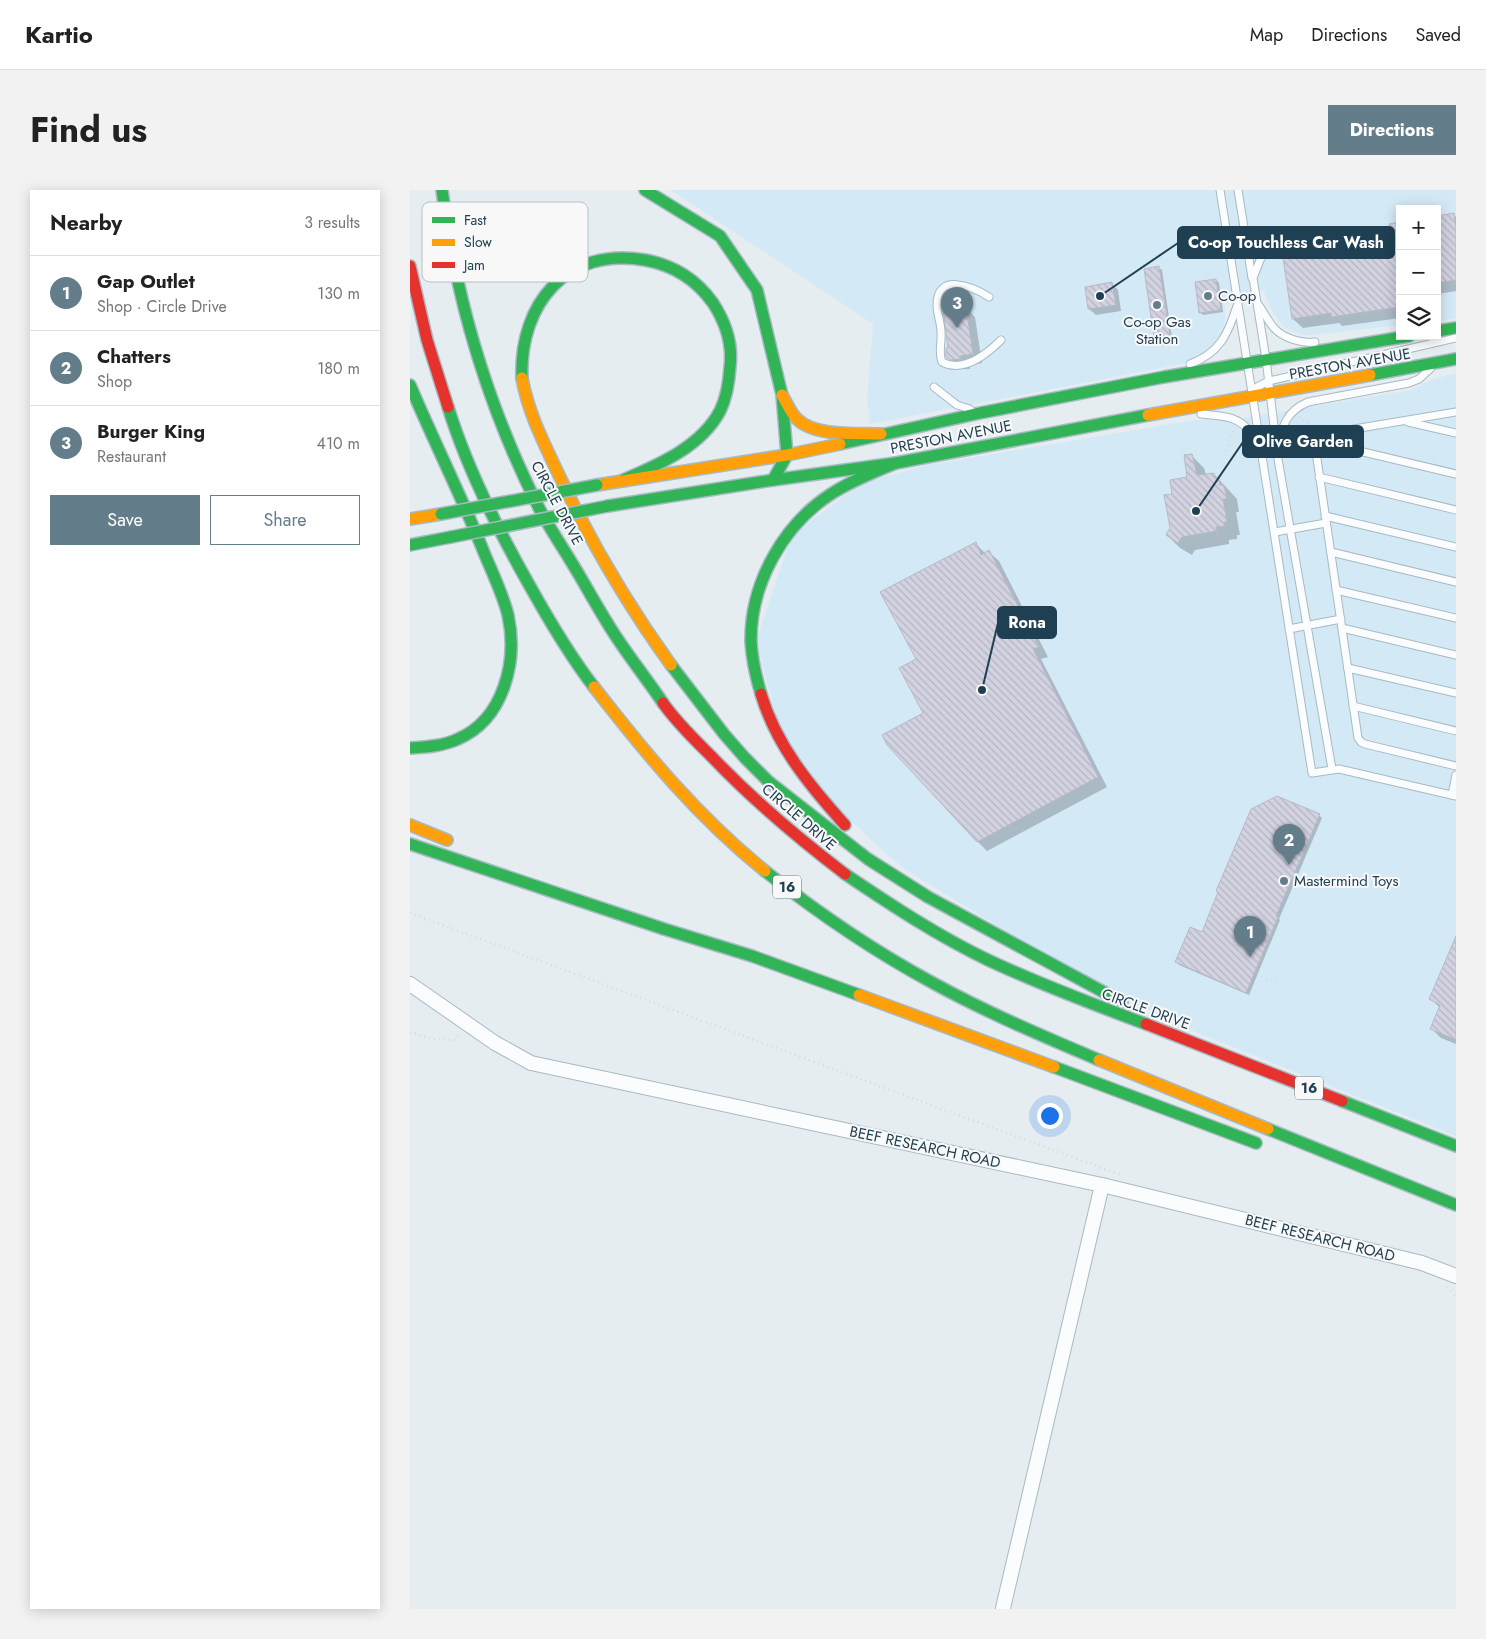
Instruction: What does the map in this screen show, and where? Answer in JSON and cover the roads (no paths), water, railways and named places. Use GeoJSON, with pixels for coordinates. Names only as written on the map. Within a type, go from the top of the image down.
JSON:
{"type":"FeatureCollection","features":[{"type":"Feature","properties":{"kind":"main road"},"geometry":{"type":"LineString","coordinates":[[645,190],[720,236],[757,290],[782,395],[787,455],[772,480]]}},
{"type":"Feature","properties":{"kind":"main road"},"geometry":{"type":"LineString","coordinates":[[588,263],[617,256],[636,258],[674,268],[693,281],[708,296],[725,323],[731,343],[730,377],[727,394],[722,408],[714,421],[691,444],[662,462],[624,480]]}},
{"type":"Feature","properties":{"kind":"main road","name":"16"},"geometry":{"type":"LineString","coordinates":[[410,266],[419,310],[432,357],[456,432],[486,501],[544,612],[603,700],[633,738],[690,802],[768,874],[856,937],[904,966],[1017,1026],[1456,1205]]}},
{"type":"Feature","properties":{"kind":"main road","name":"CIRCLE DRIVE"},"geometry":{"type":"LineString","coordinates":[[460,282],[477,351],[490,393],[521,468],[540,509],[619,641],[668,708],[692,737],[739,785],[787,828],[844,874],[905,914],[986,959],[1064,994],[1161,1030],[1456,1146]]}},
{"type":"Feature","properties":{"kind":"main road"},"geometry":{"type":"LineString","coordinates":[[556,282],[536,308],[528,328],[522,365],[530,411],[571,500],[611,573],[656,644],[713,721],[768,781],[870,860],[935,901],[1141,1012],[1161,1030]]}},
{"type":"Feature","properties":{"kind":"main road"},"geometry":{"type":"LineString","coordinates":[[1441,331],[1456,328]]}},
{"type":"Feature","properties":{"kind":"main road","name":"PRESTON AVENUE"},"geometry":{"type":"LineString","coordinates":[[410,519],[624,480],[787,455],[980,413],[1164,377],[1396,338]]}},
{"type":"Feature","properties":{"kind":"main road","name":"PRESTON AVENUE"},"geometry":{"type":"LineString","coordinates":[[410,544],[608,506],[896,463],[1049,433],[1456,359]]}},
{"type":"Feature","properties":{"kind":"main road"},"geometry":{"type":"LineString","coordinates":[[410,385],[430,435],[480,540],[509,621],[510,651],[508,676],[502,694],[480,726],[465,737],[450,743],[432,747],[410,748]]}},
{"type":"Feature","properties":{"kind":"main road"},"geometry":{"type":"LineString","coordinates":[[782,395],[798,420],[812,428],[832,433],[881,434]]}},
{"type":"Feature","properties":{"kind":"main road"},"geometry":{"type":"LineString","coordinates":[[896,463],[836,491],[815,505],[794,525],[782,542],[758,591],[752,624],[752,653],[759,695],[772,726],[806,780],[834,814],[859,838],[935,901]]}},
{"type":"Feature","properties":{"kind":"main road"},"geometry":{"type":"LineString","coordinates":[[410,825],[455,842]]}},
{"type":"Feature","properties":{"kind":"main road"},"geometry":{"type":"LineString","coordinates":[[410,844],[664,929],[752,956],[904,1010],[1269,1148]]}},
{"type":"Feature","properties":{"kind":"main road"},"geometry":{"type":"LineString","coordinates":[[627,904],[752,956]]}},
{"type":"Feature","properties":{"kind":"street","name":"BEEF RESEARCH ROAD"},"geometry":{"type":"LineString","coordinates":[[410,984],[495,1043],[531,1063],[1102,1185],[1422,1263],[1456,1276]]}},
{"type":"Feature","properties":{"kind":"street"},"geometry":{"type":"LineString","coordinates":[[1002,1608],[1102,1185]]}},
{"type":"Feature","properties":{"kind":"lane"},"geometry":{"type":"LineString","coordinates":[[1220,190],[1312,773],[1332,769],[1348,771],[1454,795],[1456,775]]}},
{"type":"Feature","properties":{"kind":"lane"},"geometry":{"type":"LineString","coordinates":[[1238,190],[1266,360],[1278,459],[1332,769]]}},
{"type":"Feature","properties":{"kind":"lane"},"geometry":{"type":"LineString","coordinates":[[1252,278],[1260,260],[1280,232]]}},
{"type":"Feature","properties":{"kind":"lane"},"geometry":{"type":"LineString","coordinates":[[989,296],[974,288],[954,285],[942,287],[939,292],[937,306],[942,341],[939,348],[942,362],[949,366],[968,363],[987,353],[1001,340]]}},
{"type":"Feature","properties":{"kind":"lane"},"geometry":{"type":"LineString","coordinates":[[1256,301],[1274,328],[1283,335],[1304,342],[1319,342]]}},
{"type":"Feature","properties":{"kind":"lane"},"geometry":{"type":"LineString","coordinates":[[1164,377],[1202,359],[1216,349],[1227,333],[1238,303]]}},
{"type":"Feature","properties":{"kind":"lane"},"geometry":{"type":"LineString","coordinates":[[1382,332],[1396,330]]}},
{"type":"Feature","properties":{"kind":"lane"},"geometry":{"type":"LineString","coordinates":[[1253,396],[1258,387],[1269,381],[1456,338]]}},
{"type":"Feature","properties":{"kind":"lane"},"geometry":{"type":"LineString","coordinates":[[1278,459],[1285,422],[1290,414],[1299,406],[1308,402],[1409,384],[1419,379],[1434,364]]}},
{"type":"Feature","properties":{"kind":"lane"},"geometry":{"type":"LineString","coordinates":[[934,387],[957,405],[980,413]]}},
{"type":"Feature","properties":{"kind":"lane"},"geometry":{"type":"LineString","coordinates":[[1173,411],[1221,415],[1239,421],[1249,432],[1255,447],[1262,457]]}},
{"type":"Feature","properties":{"kind":"lane"},"geometry":{"type":"LineString","coordinates":[[1456,412],[1324,434],[1317,441],[1316,452],[1358,738],[1361,742],[1456,766]]}},
{"type":"Feature","properties":{"kind":"lane"},"geometry":{"type":"LineString","coordinates":[[1402,421],[1456,433]]}},
{"type":"Feature","properties":{"kind":"lane"},"geometry":{"type":"LineString","coordinates":[[1317,441],[1456,474]]}},
{"type":"Feature","properties":{"kind":"lane"},"geometry":{"type":"LineString","coordinates":[[1320,477],[1456,510]]}},
{"type":"Feature","properties":{"kind":"lane"},"geometry":{"type":"LineString","coordinates":[[1275,532],[1326,519],[1456,547]]}},
{"type":"Feature","properties":{"kind":"lane"},"geometry":{"type":"LineString","coordinates":[[1331,552],[1456,582]]}},
{"type":"Feature","properties":{"kind":"lane"},"geometry":{"type":"LineString","coordinates":[[1336,590],[1456,618]]}},
{"type":"Feature","properties":{"kind":"lane"},"geometry":{"type":"LineString","coordinates":[[1289,629],[1341,619]]}},
{"type":"Feature","properties":{"kind":"lane"},"geometry":{"type":"LineString","coordinates":[[1342,628],[1456,655]]}},
{"type":"Feature","properties":{"kind":"lane"},"geometry":{"type":"LineString","coordinates":[[1348,668],[1456,693]]}},
{"type":"Feature","properties":{"kind":"lane"},"geometry":{"type":"LineString","coordinates":[[1353,706],[1456,731]]}},
{"type":"Feature","properties":{"kind":"place","name":"Co-op Touchless Car Wash"},"geometry":{"type":"Point","coordinates":[1100,296]}},
{"type":"Feature","properties":{"kind":"place","name":"Co-op"},"geometry":{"type":"Point","coordinates":[1208,296]}},
{"type":"Feature","properties":{"kind":"place","name":"Co-op Gas Station"},"geometry":{"type":"Point","coordinates":[1157,305]}},
{"type":"Feature","properties":{"kind":"place","name":"Burger King"},"geometry":{"type":"Point","coordinates":[957,328]}},
{"type":"Feature","properties":{"kind":"place","name":"Olive Garden"},"geometry":{"type":"Point","coordinates":[1196,511]}},
{"type":"Feature","properties":{"kind":"place","name":"Rona"},"geometry":{"type":"Point","coordinates":[982,690]}},
{"type":"Feature","properties":{"kind":"place","name":"Chatters"},"geometry":{"type":"Point","coordinates":[1289,865]}},
{"type":"Feature","properties":{"kind":"place","name":"Mastermind Toys"},"geometry":{"type":"Point","coordinates":[1284,881]}},
{"type":"Feature","properties":{"kind":"place","name":"Gap Outlet"},"geometry":{"type":"Point","coordinates":[1250,957]}}]}
